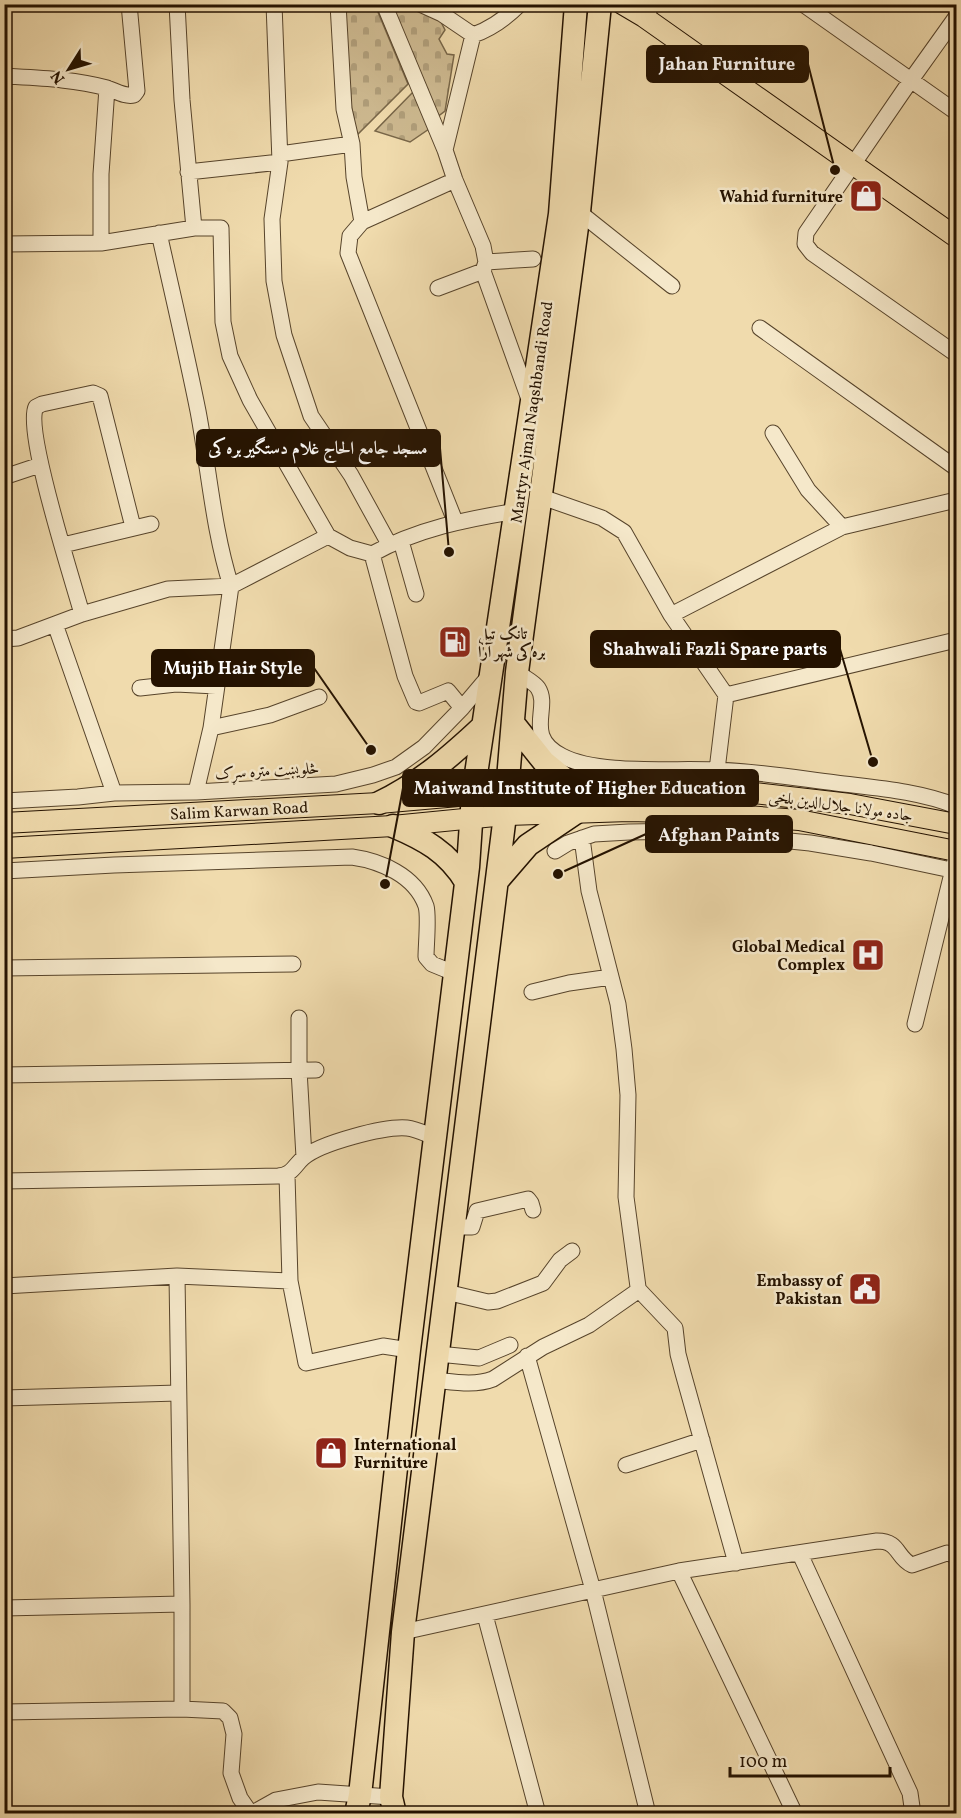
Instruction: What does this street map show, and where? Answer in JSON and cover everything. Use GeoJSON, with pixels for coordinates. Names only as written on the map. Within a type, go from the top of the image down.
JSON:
{"type":"FeatureCollection","features":[{"type":"Feature","properties":{"kind":"highway","name":"Martyr Ajmal Naqshbandi Road"},"geometry":{"type":"LineString","coordinates":[[358,1804],[409,1350],[466,882],[473,794],[560,214],[576,4]]}},
{"type":"Feature","properties":{"kind":"highway","name":"Martyr Ajmal Naqshbandi Road"},"geometry":{"type":"LineString","coordinates":[[393,1805],[403,1632],[505,815],[517,672],[579,212],[600,4]]}},
{"type":"Feature","properties":{"kind":"highway"},"geometry":{"type":"LineString","coordinates":[[513,723],[544,762],[577,789]]}},
{"type":"Feature","properties":{"kind":"highway"},"geometry":{"type":"LineString","coordinates":[[379,803],[418,782],[483,726]]}},
{"type":"Feature","properties":{"kind":"highway"},"geometry":{"type":"LineString","coordinates":[[496,882],[528,845],[577,813]]}},
{"type":"Feature","properties":{"kind":"highway"},"geometry":{"type":"LineString","coordinates":[[393,826],[435,846],[455,865],[466,882]]}},
{"type":"Feature","properties":{"kind":"main road"},"geometry":{"type":"LineString","coordinates":[[622,4],[649,11],[853,165],[957,237]]}},
{"type":"Feature","properties":{"kind":"main road","name":"جاده مولانا جلال‌الدین بلخی"},"geometry":{"type":"LineString","coordinates":[[473,794],[577,789],[746,792],[850,804],[957,824]]}},
{"type":"Feature","properties":{"kind":"main road","name":"Salim Karwan Road"},"geometry":{"type":"LineString","coordinates":[[4,823],[379,803],[473,794]]}},
{"type":"Feature","properties":{"kind":"main road","name":"جاده مولانا جلال‌الدین بلخی"},"geometry":{"type":"LineString","coordinates":[[472,819],[505,815],[629,811],[706,813],[799,820],[956,861]]}},
{"type":"Feature","properties":{"kind":"main road","name":"Salim Karwan Road"},"geometry":{"type":"LineString","coordinates":[[4,848],[393,826],[472,819]]}},
{"type":"Feature","properties":{"kind":"street"},"geometry":{"type":"LineString","coordinates":[[4,76],[61,80],[107,88],[129,96],[134,95],[137,91],[129,4]]}},
{"type":"Feature","properties":{"kind":"street"},"geometry":{"type":"LineString","coordinates":[[177,4],[194,228]]}},
{"type":"Feature","properties":{"kind":"street"},"geometry":{"type":"LineString","coordinates":[[274,4],[280,158],[272,219],[274,280],[284,335],[310,416],[395,543],[416,594]]}},
{"type":"Feature","properties":{"kind":"street"},"geometry":{"type":"LineString","coordinates":[[338,4],[344,109],[352,144],[354,177],[362,222]]}},
{"type":"Feature","properties":{"kind":"street"},"geometry":{"type":"LineString","coordinates":[[384,4],[483,246],[484,266],[531,404]]}},
{"type":"Feature","properties":{"kind":"street"},"geometry":{"type":"LineString","coordinates":[[420,4],[440,9],[473,35]]}},
{"type":"Feature","properties":{"kind":"street"},"geometry":{"type":"LineString","coordinates":[[473,35],[500,22],[520,4]]}},
{"type":"Feature","properties":{"kind":"street"},"geometry":{"type":"LineString","coordinates":[[803,4],[957,112]]}},
{"type":"Feature","properties":{"kind":"street"},"geometry":{"type":"LineString","coordinates":[[948,4],[957,11]]}},
{"type":"Feature","properties":{"kind":"street"},"geometry":{"type":"LineString","coordinates":[[957,17],[806,233],[805,244],[812,253],[957,354]]}},
{"type":"Feature","properties":{"kind":"street"},"geometry":{"type":"LineString","coordinates":[[445,150],[473,35]]}},
{"type":"Feature","properties":{"kind":"street"},"geometry":{"type":"LineString","coordinates":[[101,243],[101,174],[107,88]]}},
{"type":"Feature","properties":{"kind":"street"},"geometry":{"type":"LineString","coordinates":[[188,172],[352,144]]}},
{"type":"Feature","properties":{"kind":"street"},"geometry":{"type":"LineString","coordinates":[[455,180],[362,222],[350,236],[348,253],[455,521]]}},
{"type":"Feature","properties":{"kind":"street"},"geometry":{"type":"LineString","coordinates":[[579,212],[672,286]]}},
{"type":"Feature","properties":{"kind":"street"},"geometry":{"type":"LineString","coordinates":[[4,244],[101,243],[194,228],[221,228],[223,322],[230,356],[250,400],[328,536],[350,548],[372,554],[455,521],[517,511]]}},
{"type":"Feature","properties":{"kind":"street"},"geometry":{"type":"LineString","coordinates":[[159,233],[198,413],[225,568],[231,586],[211,728],[196,792]]}},
{"type":"Feature","properties":{"kind":"street"},"geometry":{"type":"LineString","coordinates":[[438,288],[484,266],[533,259]]}},
{"type":"Feature","properties":{"kind":"street"},"geometry":{"type":"LineString","coordinates":[[760,328],[957,468]]}},
{"type":"Feature","properties":{"kind":"street"},"geometry":{"type":"LineString","coordinates":[[82,614],[40,465],[33,421],[36,407],[93,393],[100,396],[133,527]]}},
{"type":"Feature","properties":{"kind":"street"},"geometry":{"type":"LineString","coordinates":[[773,433],[808,490],[842,527]]}},
{"type":"Feature","properties":{"kind":"street"},"geometry":{"type":"LineString","coordinates":[[4,477],[40,465]]}},
{"type":"Feature","properties":{"kind":"street"},"geometry":{"type":"LineString","coordinates":[[542,497],[602,518],[624,532],[671,615],[726,695],[717,770]]}},
{"type":"Feature","properties":{"kind":"street"},"geometry":{"type":"LineString","coordinates":[[671,615],[842,527],[957,500]]}},
{"type":"Feature","properties":{"kind":"street"},"geometry":{"type":"LineString","coordinates":[[63,545],[151,524]]}},
{"type":"Feature","properties":{"kind":"street"},"geometry":{"type":"LineString","coordinates":[[4,639],[18,638],[82,614],[168,589],[231,586],[328,536]]}},
{"type":"Feature","properties":{"kind":"street"},"geometry":{"type":"LineString","coordinates":[[372,554],[405,676],[416,702],[419,703],[448,691],[462,708]]}},
{"type":"Feature","properties":{"kind":"street"},"geometry":{"type":"LineString","coordinates":[[55,624],[114,793]]}},
{"type":"Feature","properties":{"kind":"street"},"geometry":{"type":"LineString","coordinates":[[726,695],[957,640]]}},
{"type":"Feature","properties":{"kind":"street"},"geometry":{"type":"LineString","coordinates":[[517,672],[537,686],[540,691],[542,699],[539,720],[544,740],[551,749],[576,762],[624,768],[717,770],[893,790],[957,806]]}},
{"type":"Feature","properties":{"kind":"street","name":"څلویښت متره سړک"},"geometry":{"type":"LineString","coordinates":[[4,801],[114,793],[196,792],[336,784],[373,775],[396,767],[424,747],[491,674]]}},
{"type":"Feature","properties":{"kind":"street"},"geometry":{"type":"LineString","coordinates":[[140,688],[176,684],[216,686]]}},
{"type":"Feature","properties":{"kind":"street"},"geometry":{"type":"LineString","coordinates":[[211,728],[270,715],[319,697]]}},
{"type":"Feature","properties":{"kind":"street"},"geometry":{"type":"LineString","coordinates":[[622,791],[624,768]]}},
{"type":"Feature","properties":{"kind":"street"},"geometry":{"type":"LineString","coordinates":[[555,851],[568,843],[594,834],[629,831],[690,831],[956,861],[915,1024]]}},
{"type":"Feature","properties":{"kind":"street"},"geometry":{"type":"LineString","coordinates":[[582,838],[589,891],[618,1004],[628,1095],[626,1197],[639,1290],[675,1328],[678,1354],[736,1563]]}},
{"type":"Feature","properties":{"kind":"street"},"geometry":{"type":"LineString","coordinates":[[4,871],[304,858],[352,857],[370,860],[392,869],[416,889],[426,906],[426,957],[432,964],[454,973]]}},
{"type":"Feature","properties":{"kind":"street"},"geometry":{"type":"LineString","coordinates":[[4,968],[293,964]]}},
{"type":"Feature","properties":{"kind":"street"},"geometry":{"type":"LineString","coordinates":[[532,992],[569,983],[611,977]]}},
{"type":"Feature","properties":{"kind":"street"},"geometry":{"type":"LineString","coordinates":[[299,1018],[299,1070],[304,1157]]}},
{"type":"Feature","properties":{"kind":"street"},"geometry":{"type":"LineString","coordinates":[[4,1075],[316,1070]]}},
{"type":"Feature","properties":{"kind":"street"},"geometry":{"type":"LineString","coordinates":[[409,1350],[383,1346],[306,1364],[290,1281],[287,1175],[304,1157],[336,1141],[354,1136],[408,1128],[434,1137]]}},
{"type":"Feature","properties":{"kind":"street"},"geometry":{"type":"LineString","coordinates":[[4,1181],[287,1175]]}},
{"type":"Feature","properties":{"kind":"street"},"geometry":{"type":"LineString","coordinates":[[454,1227],[471,1227],[477,1210],[528,1199],[533,1210]]}},
{"type":"Feature","properties":{"kind":"street"},"geometry":{"type":"LineString","coordinates":[[446,1292],[488,1302],[497,1301],[543,1283],[560,1260],[572,1251]]}},
{"type":"Feature","properties":{"kind":"street"},"geometry":{"type":"LineString","coordinates":[[4,1286],[177,1276],[290,1281]]}},
{"type":"Feature","properties":{"kind":"street"},"geometry":{"type":"LineString","coordinates":[[177,1276],[182,1708]]}},
{"type":"Feature","properties":{"kind":"street"},"geometry":{"type":"LineString","coordinates":[[434,1380],[458,1383],[487,1382],[494,1379],[527,1356],[589,1325],[639,1290]]}},
{"type":"Feature","properties":{"kind":"street"},"geometry":{"type":"LineString","coordinates":[[438,1354],[479,1358],[510,1345]]}},
{"type":"Feature","properties":{"kind":"street"},"geometry":{"type":"LineString","coordinates":[[527,1356],[593,1590],[648,1814]]}},
{"type":"Feature","properties":{"kind":"street"},"geometry":{"type":"LineString","coordinates":[[4,1398],[178,1393]]}},
{"type":"Feature","properties":{"kind":"street"},"geometry":{"type":"LineString","coordinates":[[626,1465],[702,1440]]}},
{"type":"Feature","properties":{"kind":"street"},"geometry":{"type":"LineString","coordinates":[[403,1632],[679,1571],[885,1541],[893,1544],[906,1562],[912,1565],[947,1553],[957,1556]]}},
{"type":"Feature","properties":{"kind":"street"},"geometry":{"type":"LineString","coordinates":[[800,1554],[910,1793],[913,1814]]}},
{"type":"Feature","properties":{"kind":"street"},"geometry":{"type":"LineString","coordinates":[[679,1571],[795,1814]]}},
{"type":"Feature","properties":{"kind":"street"},"geometry":{"type":"LineString","coordinates":[[4,1608],[182,1604]]}},
{"type":"Feature","properties":{"kind":"street"},"geometry":{"type":"LineString","coordinates":[[484,1615],[538,1814]]}},
{"type":"Feature","properties":{"kind":"street"},"geometry":{"type":"LineString","coordinates":[[4,1712],[182,1708],[223,1711],[230,1718],[234,1734],[231,1773],[240,1798],[251,1814],[276,1800],[318,1792],[358,1804],[393,1805]]}},
{"type":"Feature","properties":{"kind":"green space"},"geometry":{"type":"Polygon","coordinates":[[[343,5],[375,5],[408,84],[354,138],[343,5]]]}},
{"type":"Feature","properties":{"kind":"green space"},"geometry":{"type":"Polygon","coordinates":[[[390,5],[416,5],[438,16],[445,30],[439,39],[447,54],[454,55],[445,111],[437,117],[390,5]]]}},
{"type":"Feature","properties":{"kind":"green space"},"geometry":{"type":"Polygon","coordinates":[[[413,92],[429,129],[410,142],[375,131],[413,92]]]}},
{"type":"Feature","properties":{"kind":"place","name":"Jahan Furniture"},"geometry":{"type":"Point","coordinates":[835,170]}},
{"type":"Feature","properties":{"kind":"place","name":"Wahid furniture"},"geometry":{"type":"Point","coordinates":[866,196]}},
{"type":"Feature","properties":{"kind":"place","name":"مسجد جامع الحاج غلام دستگیر بره‌کی"},"geometry":{"type":"Point","coordinates":[449,552]}},
{"type":"Feature","properties":{"kind":"place","name":"تانک تیل بره‌کی شهر آرا"},"geometry":{"type":"Point","coordinates":[455,642]}},
{"type":"Feature","properties":{"kind":"place","name":"Mujib Hair Style"},"geometry":{"type":"Point","coordinates":[371,750]}},
{"type":"Feature","properties":{"kind":"place","name":"Shahwali Fazli Spare parts"},"geometry":{"type":"Point","coordinates":[873,762]}},
{"type":"Feature","properties":{"kind":"place","name":"Afghan Paints"},"geometry":{"type":"Point","coordinates":[558,874]}},
{"type":"Feature","properties":{"kind":"place","name":"Maiwand Institute of Higher Education"},"geometry":{"type":"Point","coordinates":[385,884]}},
{"type":"Feature","properties":{"kind":"place","name":"Global Medical Complex"},"geometry":{"type":"Point","coordinates":[868,955]}},
{"type":"Feature","properties":{"kind":"place","name":"Embassy of Pakistan"},"geometry":{"type":"Point","coordinates":[865,1289]}},
{"type":"Feature","properties":{"kind":"place","name":"International Furniture"},"geometry":{"type":"Point","coordinates":[331,1453]}}]}
